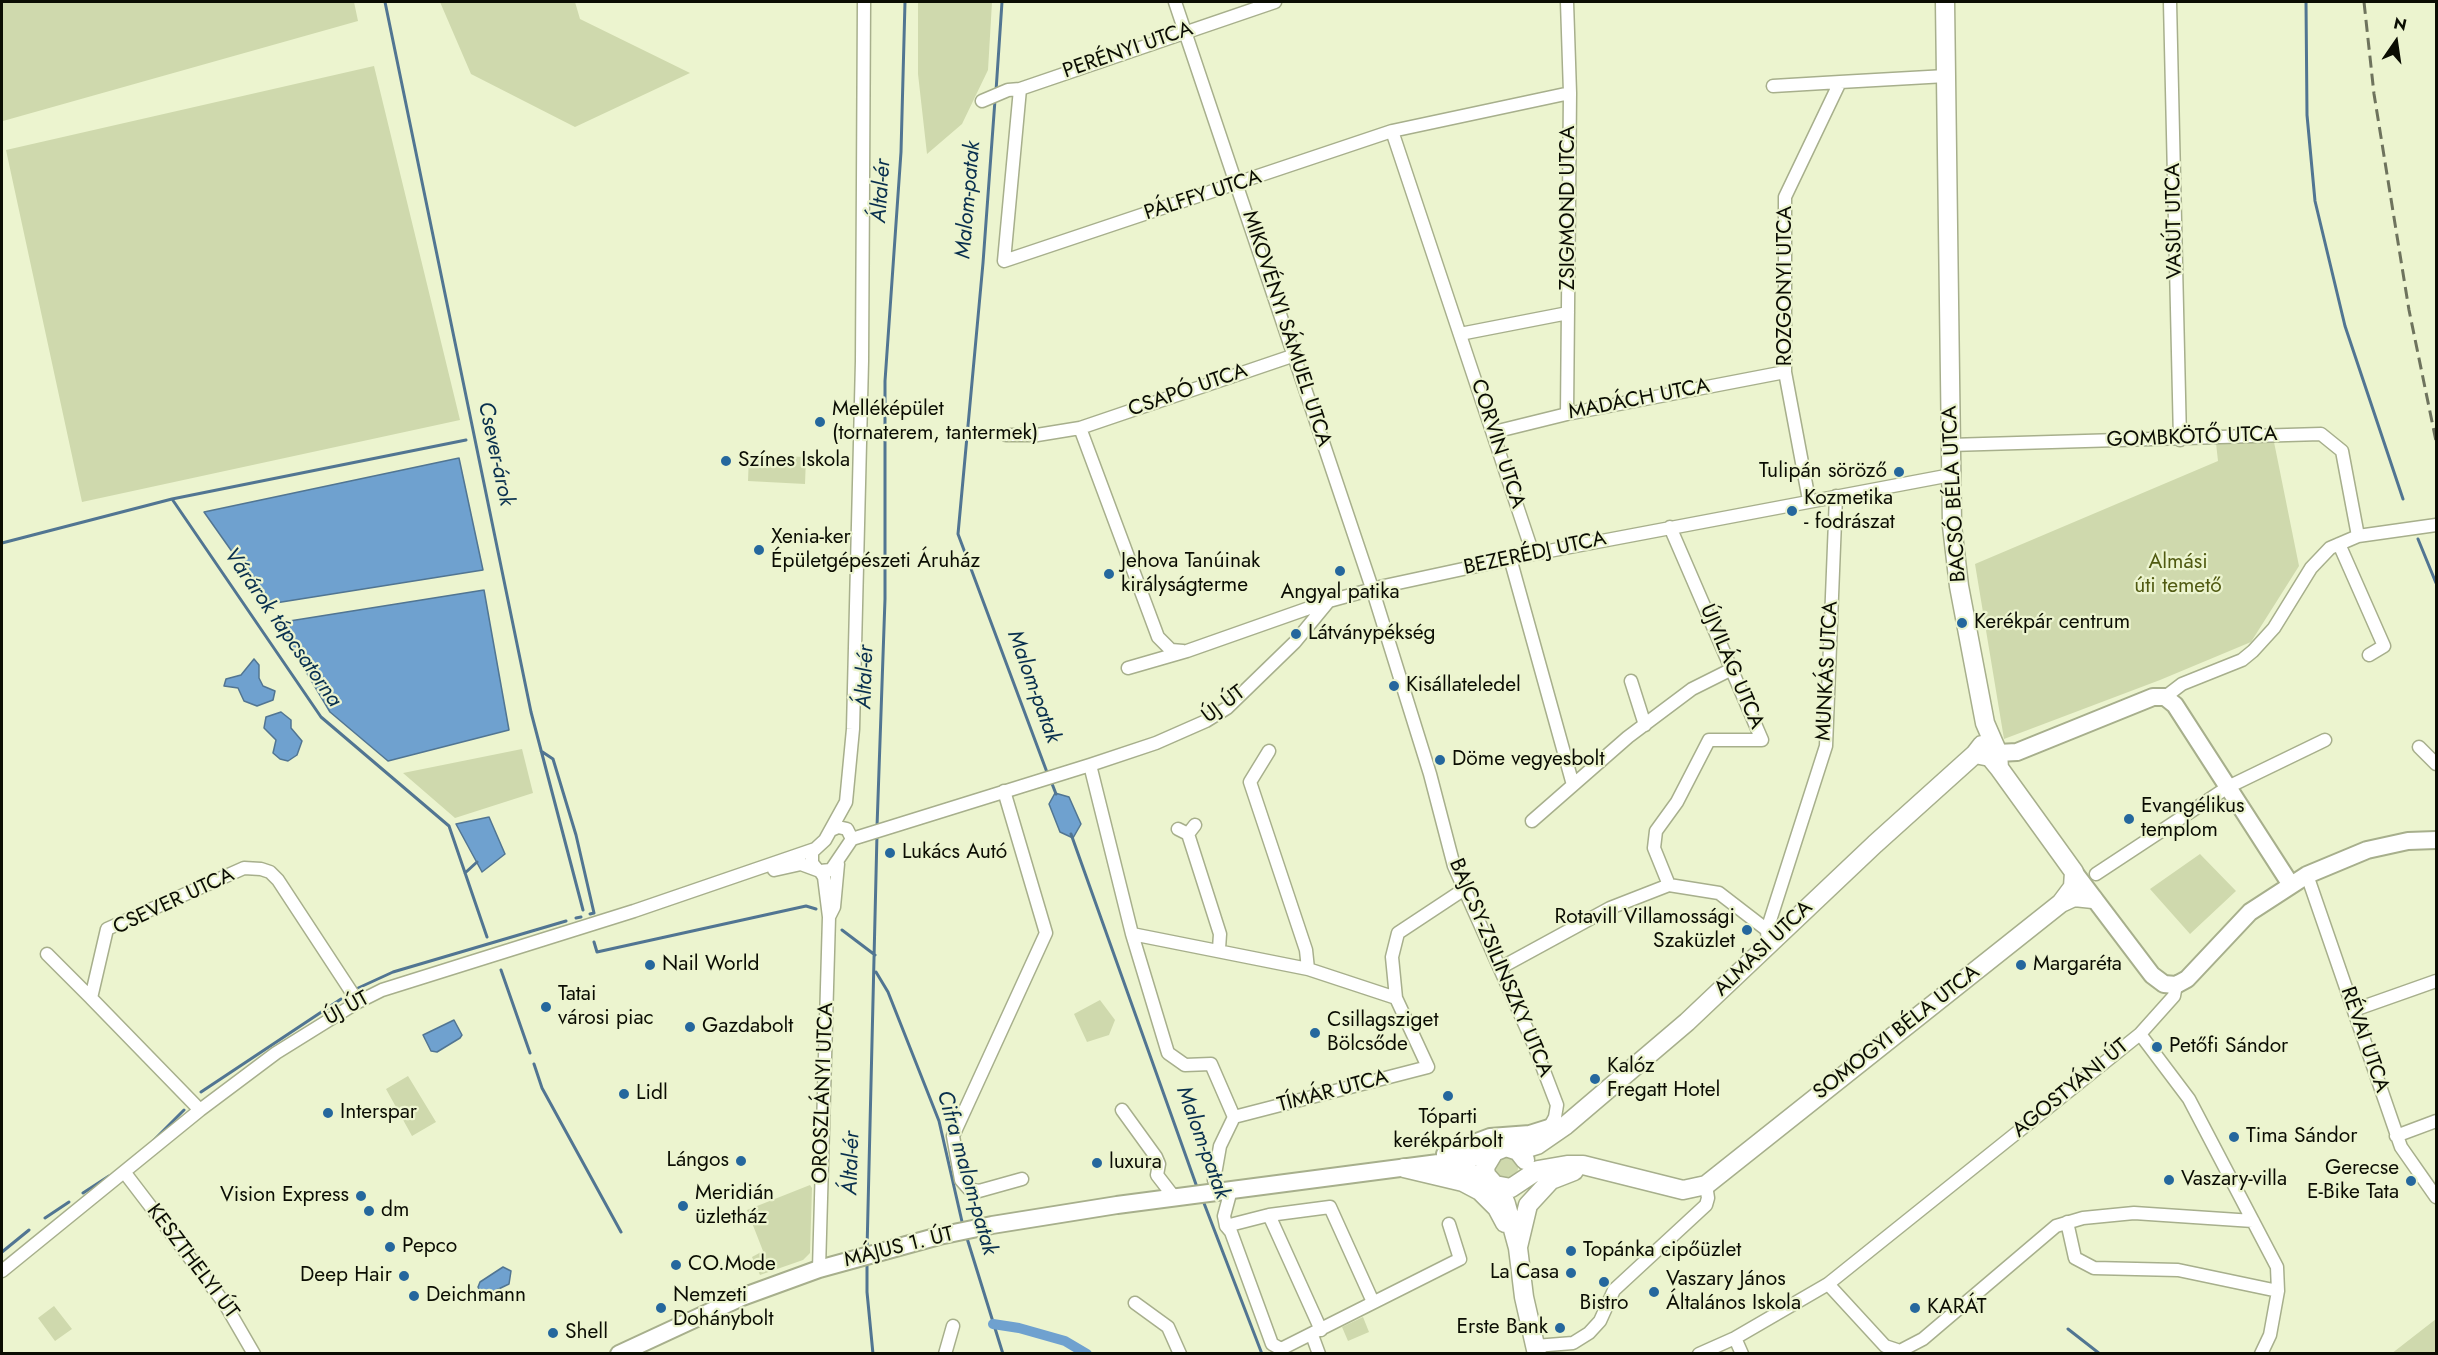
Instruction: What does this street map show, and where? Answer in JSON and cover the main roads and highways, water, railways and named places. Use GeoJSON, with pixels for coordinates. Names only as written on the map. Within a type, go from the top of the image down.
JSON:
{"type":"FeatureCollection","features":[{"type":"Feature","properties":{"kind":"main road","name":"BACSÓ BÉLA UTCA"},"geometry":{"type":"LineString","coordinates":[[1945,2],[1950,445],[1956,571],[1985,723],[1999,760],[2074,872],[2152,975],[2164,984],[2176,985]]}},
{"type":"Feature","properties":{"kind":"main road"},"geometry":{"type":"LineString","coordinates":[[1975,754],[1999,760],[2154,697],[2165,697],[2175,705],[2291,885]]}},
{"type":"Feature","properties":{"kind":"main road","name":"ALMÁSI UTCA"},"geometry":{"type":"LineString","coordinates":[[1518,1151],[1537,1145],[1594,1101],[1687,1022],[1767,938],[1975,754],[1984,741],[1985,723]]}},
{"type":"Feature","properties":{"kind":"main road","name":"AGOSTYÁNI ÚT"},"geometry":{"type":"LineString","coordinates":[[2176,985],[2187,980],[2250,912],[2307,875],[2367,850],[2408,841],[2436,840]]}},
{"type":"Feature","properties":{"kind":"main road","name":"SOMOGYI BÉLA UTCA"},"geometry":{"type":"LineString","coordinates":[[1607,1170],[1683,1190],[1706,1185],[2061,903],[2073,887],[2074,872]]}},
{"type":"Feature","properties":{"kind":"main road"},"geometry":{"type":"LineString","coordinates":[[2061,903],[2081,896],[2093,898]]}},
{"type":"Feature","properties":{"kind":"main road"},"geometry":{"type":"LineString","coordinates":[[1404,1168],[1431,1157],[1460,1151],[1490,1137],[1530,1134],[1549,1128],[1565,1109],[1594,1101]]}},
{"type":"Feature","properties":{"kind":"main road"},"geometry":{"type":"LineString","coordinates":[[1518,1248],[1522,1182],[1526,1161],[1518,1151],[1506,1147],[1494,1152],[1487,1161],[1491,1180],[1506,1204],[1518,1248],[1524,1297],[1536,1350]]}},
{"type":"Feature","properties":{"kind":"main road","name":"MÁJUS 1. ÚT"},"geometry":{"type":"LineString","coordinates":[[627,1352],[742,1297],[819,1269],[976,1228],[1174,1197],[1469,1159],[1494,1152]]}},
{"type":"Feature","properties":{"kind":"main road"},"geometry":{"type":"LineString","coordinates":[[1491,1180],[1506,1189],[1522,1182],[1538,1170],[1557,1166],[1583,1165],[1607,1170]]}},
{"type":"Feature","properties":{"kind":"main road"},"geometry":{"type":"LineString","coordinates":[[1404,1168],[1463,1182],[1480,1191],[1497,1208],[1518,1248]]}},
{"type":"Feature","properties":{"kind":"main road","name":"MÁJUS 1. ÚT"},"geometry":{"type":"LineString","coordinates":[[1404,1168],[1468,1171],[1491,1180]]}},
{"type":"Feature","properties":{"kind":"main road"},"geometry":{"type":"LineString","coordinates":[[1518,1248],[1528,1205],[1540,1189],[1551,1180],[1571,1172],[1607,1170]]}},
{"type":"Feature","properties":{"kind":"water"},"geometry":{"type":"Polygon","coordinates":[[[459,458],[483,570],[269,604],[204,512],[459,458]]]}},
{"type":"Feature","properties":{"kind":"water"},"geometry":{"type":"Polygon","coordinates":[[[484,590],[509,730],[388,761],[330,712],[277,623],[484,590]]]}},
{"type":"Feature","properties":{"kind":"water"},"geometry":{"type":"Polygon","coordinates":[[[254,659],[259,665],[259,678],[263,686],[275,691],[273,700],[257,706],[244,701],[238,688],[224,686],[226,679],[241,675],[254,659]]]}},
{"type":"Feature","properties":{"kind":"water"},"geometry":{"type":"Polygon","coordinates":[[[281,712],[291,720],[291,728],[302,741],[297,755],[288,761],[280,759],[273,753],[276,740],[264,728],[266,717],[281,712]]]}},
{"type":"Feature","properties":{"kind":"water"},"geometry":{"type":"Polygon","coordinates":[[[1055,793],[1069,797],[1081,824],[1073,838],[1060,832],[1049,804],[1055,793]]]}},
{"type":"Feature","properties":{"kind":"water"},"geometry":{"type":"Polygon","coordinates":[[[489,817],[505,854],[482,872],[456,824],[489,817]]]}},
{"type":"Feature","properties":{"kind":"water"},"geometry":{"type":"Polygon","coordinates":[[[454,1020],[462,1035],[460,1038],[437,1052],[431,1051],[423,1035],[454,1020]]]}},
{"type":"Feature","properties":{"kind":"water"},"geometry":{"type":"Polygon","coordinates":[[[503,1267],[511,1271],[509,1284],[486,1295],[481,1294],[478,1287],[480,1282],[503,1267]]]}},
{"type":"Feature","properties":{"kind":"waterway","name":"Csever-árok"},"geometry":{"type":"LineString","coordinates":[[385,2],[531,712],[583,910]]}},
{"type":"Feature","properties":{"kind":"waterway","name":"Által-ér"},"geometry":{"type":"LineString","coordinates":[[877,827],[885,599],[885,381],[901,152],[905,2]]}},
{"type":"Feature","properties":{"kind":"waterway","name":"Malom-patak"},"geometry":{"type":"LineString","coordinates":[[996,91],[1002,2]]}},
{"type":"Feature","properties":{"kind":"waterway"},"geometry":{"type":"LineString","coordinates":[[2306,2],[2307,115],[2315,201],[2345,326],[2403,499]]}},
{"type":"Feature","properties":{"kind":"waterway","name":"Malom-patak"},"geometry":{"type":"LineString","coordinates":[[995,100],[983,263],[958,534],[1048,775]]}},
{"type":"Feature","properties":{"kind":"waterway"},"geometry":{"type":"LineString","coordinates":[[2,543],[172,499],[466,440]]}},
{"type":"Feature","properties":{"kind":"waterway","name":"Várárok tápcsatorna"},"geometry":{"type":"LineString","coordinates":[[172,499],[321,717],[449,826],[487,937]]}},
{"type":"Feature","properties":{"kind":"waterway"},"geometry":{"type":"LineString","coordinates":[[2418,539],[2436,583]]}},
{"type":"Feature","properties":{"kind":"waterway"},"geometry":{"type":"LineString","coordinates":[[541,751],[553,759],[576,835],[594,913],[590,914]]}},
{"type":"Feature","properties":{"kind":"waterway","name":"Malom-patak"},"geometry":{"type":"LineString","coordinates":[[1051,781],[1056,794]]}},
{"type":"Feature","properties":{"kind":"waterway","name":"Által-ér"},"geometry":{"type":"LineString","coordinates":[[867,1250],[877,834]]}},
{"type":"Feature","properties":{"kind":"waterway","name":"Malom-patak"},"geometry":{"type":"LineString","coordinates":[[1071,834],[1198,1190]]}},
{"type":"Feature","properties":{"kind":"waterway"},"geometry":{"type":"LineString","coordinates":[[465,873],[477,862]]}},
{"type":"Feature","properties":{"kind":"waterway"},"geometry":{"type":"LineString","coordinates":[[594,942],[597,952],[806,906],[816,909]]}},
{"type":"Feature","properties":{"kind":"waterway"},"geometry":{"type":"LineString","coordinates":[[576,918],[581,917]]}},
{"type":"Feature","properties":{"kind":"waterway"},"geometry":{"type":"LineString","coordinates":[[356,989],[393,972],[566,921]]}},
{"type":"Feature","properties":{"kind":"waterway"},"geometry":{"type":"LineString","coordinates":[[842,930],[875,955]]}},
{"type":"Feature","properties":{"kind":"waterway","name":"Várárok tápcsatorna"},"geometry":{"type":"LineString","coordinates":[[501,970],[530,1053]]}},
{"type":"Feature","properties":{"kind":"waterway","name":"Cifra malom-patak"},"geometry":{"type":"LineString","coordinates":[[876,972],[888,992],[939,1121],[963,1226]]}},
{"type":"Feature","properties":{"kind":"waterway"},"geometry":{"type":"LineString","coordinates":[[201,1092],[341,999]]}},
{"type":"Feature","properties":{"kind":"waterway","name":"Várárok tápcsatorna"},"geometry":{"type":"LineString","coordinates":[[534,1064],[542,1088],[621,1232]]}},
{"type":"Feature","properties":{"kind":"waterway"},"geometry":{"type":"LineString","coordinates":[[152,1142],[184,1110]]}},
{"type":"Feature","properties":{"kind":"waterway"},"geometry":{"type":"LineString","coordinates":[[83,1193],[109,1176]]}},
{"type":"Feature","properties":{"kind":"waterway","name":"Malom-patak"},"geometry":{"type":"LineString","coordinates":[[1202,1198],[1262,1354]]}},
{"type":"Feature","properties":{"kind":"waterway"},"geometry":{"type":"LineString","coordinates":[[45,1218],[69,1202]]}},
{"type":"Feature","properties":{"kind":"waterway"},"geometry":{"type":"LineString","coordinates":[[2,1252],[29,1230]]}},
{"type":"Feature","properties":{"kind":"waterway","name":"Cifra malom-patak"},"geometry":{"type":"LineString","coordinates":[[966,1235],[1003,1354]]}},
{"type":"Feature","properties":{"kind":"waterway","name":"Által-ér"},"geometry":{"type":"LineString","coordinates":[[867,1263],[867,1292],[873,1354]]}},
{"type":"Feature","properties":{"kind":"waterway"},"geometry":{"type":"LineString","coordinates":[[993,1324],[1019,1328],[1065,1341],[1087,1354]]}},
{"type":"Feature","properties":{"kind":"waterway"},"geometry":{"type":"LineString","coordinates":[[2068,1329],[2100,1354]]}},
{"type":"Feature","properties":{"kind":"railway"},"geometry":{"type":"LineString","coordinates":[[2364,2],[2374,94],[2409,310],[2436,441]]}},
{"type":"Feature","properties":{"kind":"place","name":"Melléképület (tornaterem, tantermek)"},"geometry":{"type":"Point","coordinates":[820,422]}},
{"type":"Feature","properties":{"kind":"place","name":"Színes Iskola"},"geometry":{"type":"Point","coordinates":[726,461]}},
{"type":"Feature","properties":{"kind":"place","name":"Tulipán söröző"},"geometry":{"type":"Point","coordinates":[1899,472]}},
{"type":"Feature","properties":{"kind":"place","name":"Kozmetika - fodrászat"},"geometry":{"type":"Point","coordinates":[1792,511]}},
{"type":"Feature","properties":{"kind":"place","name":"Xenia-ker Épületgépészeti Áruház"},"geometry":{"type":"Point","coordinates":[759,550]}},
{"type":"Feature","properties":{"kind":"place","name":"Angyal patika"},"geometry":{"type":"Point","coordinates":[1340,571]}},
{"type":"Feature","properties":{"kind":"place","name":"Jehova Tanúinak királyságterme"},"geometry":{"type":"Point","coordinates":[1109,574]}},
{"type":"Feature","properties":{"kind":"place","name":"Kerékpár centrum"},"geometry":{"type":"Point","coordinates":[1962,623]}},
{"type":"Feature","properties":{"kind":"place","name":"Látványpékség"},"geometry":{"type":"Point","coordinates":[1296,634]}},
{"type":"Feature","properties":{"kind":"place","name":"Kisállateledel"},"geometry":{"type":"Point","coordinates":[1394,686]}},
{"type":"Feature","properties":{"kind":"place","name":"Döme vegyesbolt"},"geometry":{"type":"Point","coordinates":[1440,760]}},
{"type":"Feature","properties":{"kind":"place","name":"Evangélikus templom"},"geometry":{"type":"Point","coordinates":[2129,819]}},
{"type":"Feature","properties":{"kind":"place","name":"Lukács Autó"},"geometry":{"type":"Point","coordinates":[890,853]}},
{"type":"Feature","properties":{"kind":"place","name":"Rotavill Villamossági Szaküzlet"},"geometry":{"type":"Point","coordinates":[1747,930]}},
{"type":"Feature","properties":{"kind":"place","name":"Nail World"},"geometry":{"type":"Point","coordinates":[650,965]}},
{"type":"Feature","properties":{"kind":"place","name":"Margaréta"},"geometry":{"type":"Point","coordinates":[2021,965]}},
{"type":"Feature","properties":{"kind":"place","name":"Tatai városi piac"},"geometry":{"type":"Point","coordinates":[546,1007]}},
{"type":"Feature","properties":{"kind":"place","name":"Gazdabolt"},"geometry":{"type":"Point","coordinates":[690,1027]}},
{"type":"Feature","properties":{"kind":"place","name":"Csillagsziget Bölcsőde"},"geometry":{"type":"Point","coordinates":[1315,1033]}},
{"type":"Feature","properties":{"kind":"place","name":"Petőfi Sándor"},"geometry":{"type":"Point","coordinates":[2157,1047]}},
{"type":"Feature","properties":{"kind":"place","name":"Kalóz Fregatt Hotel"},"geometry":{"type":"Point","coordinates":[1595,1079]}},
{"type":"Feature","properties":{"kind":"place","name":"Lidl"},"geometry":{"type":"Point","coordinates":[624,1094]}},
{"type":"Feature","properties":{"kind":"place","name":"Tóparti kerékpárbolt"},"geometry":{"type":"Point","coordinates":[1448,1096]}},
{"type":"Feature","properties":{"kind":"place","name":"Interspar"},"geometry":{"type":"Point","coordinates":[328,1113]}},
{"type":"Feature","properties":{"kind":"place","name":"Tima Sándor"},"geometry":{"type":"Point","coordinates":[2234,1137]}},
{"type":"Feature","properties":{"kind":"place","name":"Lángos"},"geometry":{"type":"Point","coordinates":[741,1161]}},
{"type":"Feature","properties":{"kind":"place","name":"luxura"},"geometry":{"type":"Point","coordinates":[1097,1163]}},
{"type":"Feature","properties":{"kind":"place","name":"Vaszary-villa"},"geometry":{"type":"Point","coordinates":[2169,1180]}},
{"type":"Feature","properties":{"kind":"place","name":"Gerecse E-Bike Tata"},"geometry":{"type":"Point","coordinates":[2411,1181]}},
{"type":"Feature","properties":{"kind":"place","name":"Vision Express"},"geometry":{"type":"Point","coordinates":[361,1196]}},
{"type":"Feature","properties":{"kind":"place","name":"Meridián üzletház"},"geometry":{"type":"Point","coordinates":[683,1206]}},
{"type":"Feature","properties":{"kind":"place","name":"dm"},"geometry":{"type":"Point","coordinates":[369,1211]}},
{"type":"Feature","properties":{"kind":"place","name":"Pepco"},"geometry":{"type":"Point","coordinates":[390,1247]}},
{"type":"Feature","properties":{"kind":"place","name":"Topánka cipőüzlet"},"geometry":{"type":"Point","coordinates":[1571,1251]}},
{"type":"Feature","properties":{"kind":"place","name":"CO.Mode"},"geometry":{"type":"Point","coordinates":[676,1265]}},
{"type":"Feature","properties":{"kind":"place","name":"La Casa"},"geometry":{"type":"Point","coordinates":[1571,1273]}},
{"type":"Feature","properties":{"kind":"place","name":"Deep Hair"},"geometry":{"type":"Point","coordinates":[404,1276]}},
{"type":"Feature","properties":{"kind":"place","name":"Bistro"},"geometry":{"type":"Point","coordinates":[1604,1282]}},
{"type":"Feature","properties":{"kind":"place","name":"Vaszary János Általános Iskola"},"geometry":{"type":"Point","coordinates":[1654,1292]}},
{"type":"Feature","properties":{"kind":"place","name":"Deichmann"},"geometry":{"type":"Point","coordinates":[414,1296]}},
{"type":"Feature","properties":{"kind":"place","name":"Nemzeti Dohánybolt"},"geometry":{"type":"Point","coordinates":[661,1308]}},
{"type":"Feature","properties":{"kind":"place","name":"KARÁT"},"geometry":{"type":"Point","coordinates":[1915,1308]}},
{"type":"Feature","properties":{"kind":"place","name":"Erste Bank"},"geometry":{"type":"Point","coordinates":[1560,1328]}},
{"type":"Feature","properties":{"kind":"place","name":"Shell"},"geometry":{"type":"Point","coordinates":[553,1333]}},
{"type":"Feature","properties":{"kind":"park label","name":"Almási úti temető"},"geometry":{"type":"Point","coordinates":[2178,575]}}]}
